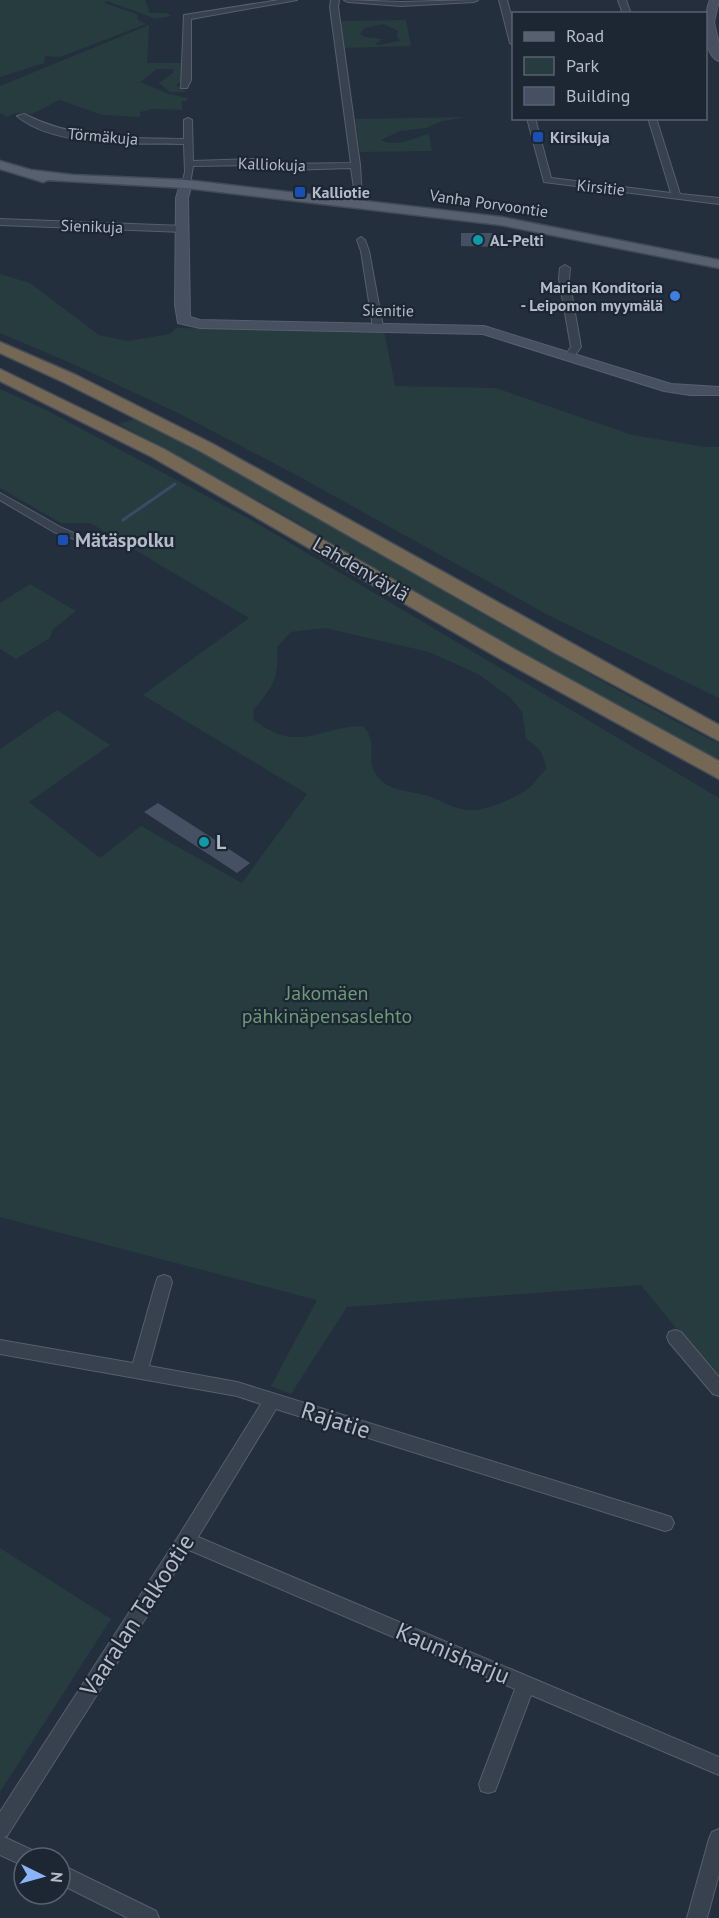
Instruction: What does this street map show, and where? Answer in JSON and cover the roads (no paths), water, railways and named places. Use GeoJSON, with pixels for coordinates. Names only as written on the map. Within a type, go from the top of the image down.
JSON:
{"type":"FeatureCollection","features":[{"type":"Feature","properties":{"kind":"highway","name":"Lahdenväylä"},"geometry":{"type":"LineString","coordinates":[[0,347],[109,398],[272,483],[719,734]]}},
{"type":"Feature","properties":{"kind":"highway","name":"Lahdenväylä"},"geometry":{"type":"LineString","coordinates":[[0,374],[217,485],[647,733],[719,771]]}},
{"type":"Feature","properties":{"kind":"highway"},"geometry":{"type":"LineString","coordinates":[[486,605],[548,631],[719,716]]}},
{"type":"Feature","properties":{"kind":"highway"},"geometry":{"type":"LineString","coordinates":[[647,733],[719,779]]}},
{"type":"Feature","properties":{"kind":"main road","name":"Vanha Porvoontie"},"geometry":{"type":"LineString","coordinates":[[0,165],[69,182],[185,187],[523,224],[719,264]]}},
{"type":"Feature","properties":{"kind":"main road","name":"Vanha Porvoontie"},"geometry":{"type":"LineString","coordinates":[[653,251],[719,269]]}},
{"type":"Feature","properties":{"kind":"street"},"geometry":{"type":"LineString","coordinates":[[184,86],[188,80],[187,17],[252,3],[293,0]]}},
{"type":"Feature","properties":{"kind":"street"},"geometry":{"type":"LineString","coordinates":[[335,0],[359,195]]}},
{"type":"Feature","properties":{"kind":"street"},"geometry":{"type":"LineString","coordinates":[[348,0],[401,4],[474,0]]}},
{"type":"Feature","properties":{"kind":"street"},"geometry":{"type":"LineString","coordinates":[[503,0],[512,39]]}},
{"type":"Feature","properties":{"kind":"street"},"geometry":{"type":"LineString","coordinates":[[715,6],[708,15],[710,34],[719,58]]}},
{"type":"Feature","properties":{"kind":"street","name":"Törmäkuja"},"geometry":{"type":"LineString","coordinates":[[21,116],[55,131],[84,137],[188,142]]}},
{"type":"Feature","properties":{"kind":"street"},"geometry":{"type":"LineString","coordinates":[[185,187],[189,164],[188,120]]}},
{"type":"Feature","properties":{"kind":"street"},"geometry":{"type":"LineString","coordinates":[[531,120],[546,179],[535,180]]}},
{"type":"Feature","properties":{"kind":"street"},"geometry":{"type":"LineString","coordinates":[[653,120],[676,196]]}},
{"type":"Feature","properties":{"kind":"street","name":"Kalliokuja"},"geometry":{"type":"LineString","coordinates":[[189,164],[254,162],[287,166],[356,165]]}},
{"type":"Feature","properties":{"kind":"street","name":"Kirsitie"},"geometry":{"type":"LineString","coordinates":[[546,179],[554,182],[719,201]]}},
{"type":"Feature","properties":{"kind":"street","name":"Sienitie"},"geometry":{"type":"LineString","coordinates":[[185,187],[182,198],[183,320],[200,324],[484,330],[669,388],[690,392],[719,391]]}},
{"type":"Feature","properties":{"kind":"street","name":"Sienikuja"},"geometry":{"type":"LineString","coordinates":[[0,222],[184,229]]}},
{"type":"Feature","properties":{"kind":"street"},"geometry":{"type":"LineString","coordinates":[[361,240],[365,251],[378,327]]}},
{"type":"Feature","properties":{"kind":"street"},"geometry":{"type":"LineString","coordinates":[[565,268],[564,279],[576,346],[570,356]]}},
{"type":"Feature","properties":{"kind":"street"},"geometry":{"type":"LineString","coordinates":[[0,496],[58,530],[80,538]]}},
{"type":"Feature","properties":{"kind":"street"},"geometry":{"type":"LineString","coordinates":[[140,1372],[164,1282]]}},
{"type":"Feature","properties":{"kind":"street"},"geometry":{"type":"LineString","coordinates":[[675,1337],[719,1389]]}},
{"type":"Feature","properties":{"kind":"street","name":"Rajatie"},"geometry":{"type":"LineString","coordinates":[[0,1347],[237,1389],[665,1523]]}},
{"type":"Feature","properties":{"kind":"street","name":"Vaaralan Talkootie"},"geometry":{"type":"LineString","coordinates":[[0,1829],[273,1400]]}},
{"type":"Feature","properties":{"kind":"street","name":"Kaunisharju"},"geometry":{"type":"LineString","coordinates":[[186,1540],[719,1766]]}},
{"type":"Feature","properties":{"kind":"street"},"geometry":{"type":"LineString","coordinates":[[488,1784],[526,1684]]}},
{"type":"Feature","properties":{"kind":"street"},"geometry":{"type":"LineString","coordinates":[[698,1918],[719,1839]]}},
{"type":"Feature","properties":{"kind":"street"},"geometry":{"type":"LineString","coordinates":[[72,1880],[149,1918]]}},
{"type":"Feature","properties":{"kind":"waterway"},"geometry":{"type":"LineString","coordinates":[[123,520],[175,484]]}},
{"type":"Feature","properties":{"kind":"place","name":"Kirsikuja"},"geometry":{"type":"Point","coordinates":[538,137]}},
{"type":"Feature","properties":{"kind":"place","name":"Kalliotie"},"geometry":{"type":"Point","coordinates":[300,192]}},
{"type":"Feature","properties":{"kind":"place","name":"AL-Pelti"},"geometry":{"type":"Point","coordinates":[478,240]}},
{"type":"Feature","properties":{"kind":"place","name":"Marian Konditoria - Leipomon myymälä"},"geometry":{"type":"Point","coordinates":[675,296]}},
{"type":"Feature","properties":{"kind":"place","name":"Mätäspolku"},"geometry":{"type":"Point","coordinates":[63,540]}},
{"type":"Feature","properties":{"kind":"place","name":"L"},"geometry":{"type":"Point","coordinates":[204,842]}},
{"type":"Feature","properties":{"kind":"park label","name":"Jakomäen pähkinäpensaslehto"},"geometry":{"type":"Point","coordinates":[327,1004]}}]}
